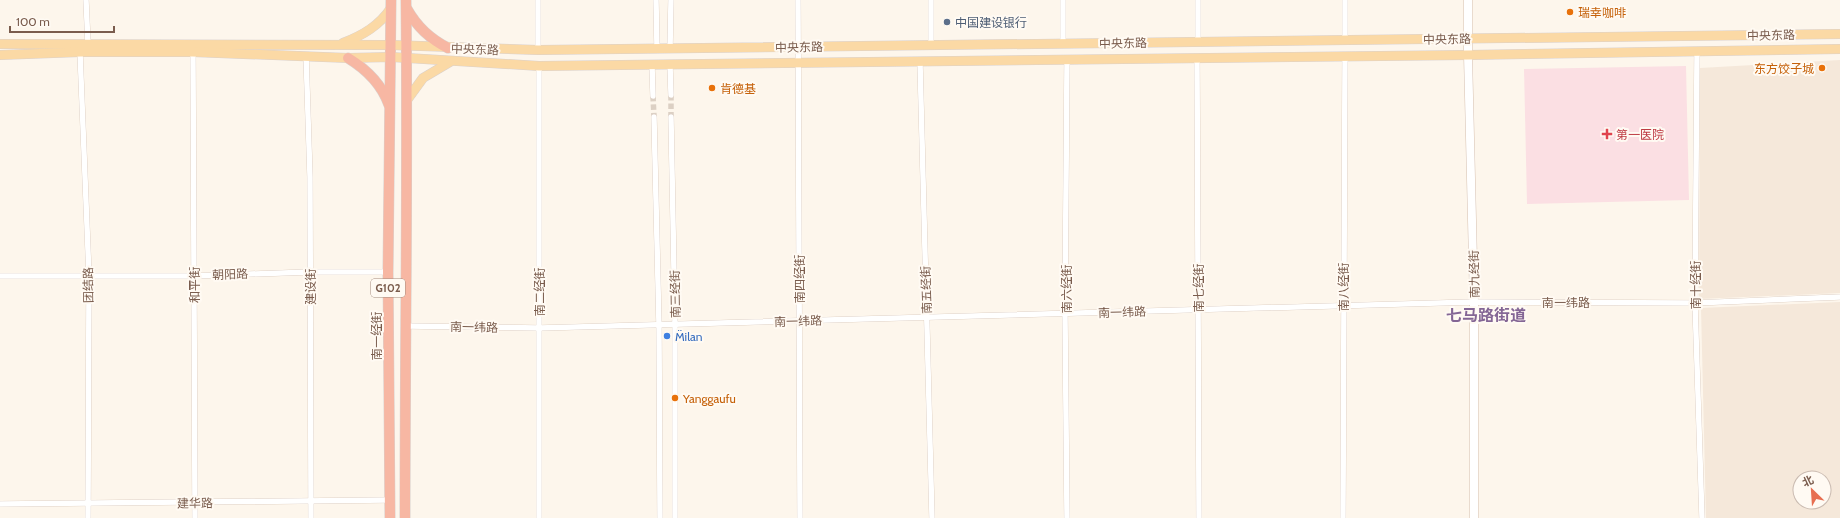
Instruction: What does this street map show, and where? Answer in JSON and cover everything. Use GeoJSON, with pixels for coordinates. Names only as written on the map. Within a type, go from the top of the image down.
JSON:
{"type":"FeatureCollection","features":[{"type":"Feature","properties":{"kind":"highway","name":"G102"},"geometry":{"type":"LineString","coordinates":[[391,4],[391,57]]}},
{"type":"Feature","properties":{"kind":"highway","name":"G102"},"geometry":{"type":"LineString","coordinates":[[405,518],[404,326],[408,59],[406,4]]}},
{"type":"Feature","properties":{"kind":"highway"},"geometry":{"type":"LineString","coordinates":[[406,4],[421,30],[435,41],[448,48]]}},
{"type":"Feature","properties":{"kind":"highway","name":"南一经街"},"geometry":{"type":"LineString","coordinates":[[390,518],[388,272],[391,57]]}},
{"type":"Feature","properties":{"kind":"highway"},"geometry":{"type":"LineString","coordinates":[[348,58],[357,63],[376,81],[391,108]]}},
{"type":"Feature","properties":{"kind":"main road","name":"南九经街"},"geometry":{"type":"LineString","coordinates":[[1468,0],[1474,302],[1474,518]]}},
{"type":"Feature","properties":{"kind":"main road"},"geometry":{"type":"LineString","coordinates":[[340,44],[364,34],[375,26],[384,18],[391,4]]}},
{"type":"Feature","properties":{"kind":"main road","name":"中央东路"},"geometry":{"type":"LineString","coordinates":[[0,44],[340,44],[538,50],[1840,34]]}},
{"type":"Feature","properties":{"kind":"main road","name":"中央东路"},"geometry":{"type":"LineString","coordinates":[[0,55],[11,56],[80,52],[194,52],[306,55],[348,58],[391,57],[539,66],[1345,57],[1840,49]]}},
{"type":"Feature","properties":{"kind":"main road"},"geometry":{"type":"LineString","coordinates":[[407,100],[424,78],[451,61]]}},
{"type":"Feature","properties":{"kind":"street"},"geometry":{"type":"LineString","coordinates":[[86,0],[88,44]]}},
{"type":"Feature","properties":{"kind":"street"},"geometry":{"type":"LineString","coordinates":[[538,0],[538,50]]}},
{"type":"Feature","properties":{"kind":"street"},"geometry":{"type":"LineString","coordinates":[[656,0],[657,49]]}},
{"type":"Feature","properties":{"kind":"street"},"geometry":{"type":"LineString","coordinates":[[670,49],[671,0]]}},
{"type":"Feature","properties":{"kind":"street","name":"南四经街"},"geometry":{"type":"LineString","coordinates":[[798,0],[800,518]]}},
{"type":"Feature","properties":{"kind":"street"},"geometry":{"type":"LineString","coordinates":[[931,0],[931,46]]}},
{"type":"Feature","properties":{"kind":"street"},"geometry":{"type":"LineString","coordinates":[[1063,0],[1063,44]]}},
{"type":"Feature","properties":{"kind":"street"},"geometry":{"type":"LineString","coordinates":[[1198,0],[1198,42]]}},
{"type":"Feature","properties":{"kind":"street"},"geometry":{"type":"LineString","coordinates":[[1344,41],[1345,0]]}},
{"type":"Feature","properties":{"kind":"street","name":"南十经街"},"geometry":{"type":"LineString","coordinates":[[1697,51],[1695,303],[1702,518]]}},
{"type":"Feature","properties":{"kind":"street","name":"团结路"},"geometry":{"type":"LineString","coordinates":[[80,52],[89,276],[88,518]]}},
{"type":"Feature","properties":{"kind":"street","name":"和平街"},"geometry":{"type":"LineString","coordinates":[[194,52],[195,518]]}},
{"type":"Feature","properties":{"kind":"street","name":"建设街"},"geometry":{"type":"LineString","coordinates":[[306,55],[310,177],[311,518]]}},
{"type":"Feature","properties":{"kind":"street","name":"南八经街"},"geometry":{"type":"LineString","coordinates":[[1343,518],[1345,57]]}},
{"type":"Feature","properties":{"kind":"street","name":"南七经街"},"geometry":{"type":"LineString","coordinates":[[1197,58],[1199,518]]}},
{"type":"Feature","properties":{"kind":"street","name":"南六经街"},"geometry":{"type":"LineString","coordinates":[[1067,60],[1067,518]]}},
{"type":"Feature","properties":{"kind":"street","name":"南五经街"},"geometry":{"type":"LineString","coordinates":[[920,62],[932,518]]}},
{"type":"Feature","properties":{"kind":"street"},"geometry":{"type":"LineString","coordinates":[[652,64],[653,96]]}},
{"type":"Feature","properties":{"kind":"street"},"geometry":{"type":"LineString","coordinates":[[670,65],[671,95]]}},
{"type":"Feature","properties":{"kind":"street","name":"南二经街"},"geometry":{"type":"LineString","coordinates":[[539,66],[539,518]]}},
{"type":"Feature","properties":{"kind":"street"},"geometry":{"type":"LineString","coordinates":[[654,117],[660,326],[660,518]]}},
{"type":"Feature","properties":{"kind":"street","name":"南三经街"},"geometry":{"type":"LineString","coordinates":[[671,117],[675,325],[675,518]]}},
{"type":"Feature","properties":{"kind":"street","name":"朝阳路"},"geometry":{"type":"LineString","coordinates":[[0,276],[194,276],[310,272],[388,272]]}},
{"type":"Feature","properties":{"kind":"street","name":"南一纬路"},"geometry":{"type":"LineString","coordinates":[[404,326],[539,328],[660,326],[1474,302],[1695,303],[1840,298]]}},
{"type":"Feature","properties":{"kind":"street","name":"建华路"},"geometry":{"type":"LineString","coordinates":[[0,504],[390,500]]}},
{"type":"Feature","properties":{"kind":"shaded area"},"geometry":{"type":"Polygon","coordinates":[[[1840,60],[1840,293],[1699,299],[1700,68],[1840,60]]]}},
{"type":"Feature","properties":{"kind":"shaded area","name":"第一医院"},"geometry":{"type":"Polygon","coordinates":[[[1686,66],[1689,200],[1527,204],[1524,69],[1686,66]]]}},
{"type":"Feature","properties":{"kind":"shaded area"},"geometry":{"type":"Polygon","coordinates":[[[1840,302],[1840,518],[1706,518],[1701,308],[1840,302]]]}},
{"type":"Feature","properties":{"kind":"tunnel"},"geometry":{"type":"LineString","coordinates":[[671,95],[671,117]]}},
{"type":"Feature","properties":{"kind":"tunnel"},"geometry":{"type":"LineString","coordinates":[[653,96],[654,117]]}},
{"type":"Feature","properties":{"kind":"place","name":"瑞幸咖啡"},"geometry":{"type":"Point","coordinates":[1570,12]}},
{"type":"Feature","properties":{"kind":"place","name":"中国建设银行"},"geometry":{"type":"Point","coordinates":[947,22]}},
{"type":"Feature","properties":{"kind":"place","name":"东方饺子城"},"geometry":{"type":"Point","coordinates":[1822,68]}},
{"type":"Feature","properties":{"kind":"place","name":"肯德基"},"geometry":{"type":"Point","coordinates":[712,88]}},
{"type":"Feature","properties":{"kind":"place","name":"第一医院"},"geometry":{"type":"Point","coordinates":[1607,134]}},
{"type":"Feature","properties":{"kind":"place","name":"M̈ilan"},"geometry":{"type":"Point","coordinates":[667,336]}},
{"type":"Feature","properties":{"kind":"place","name":"Yanggaufu"},"geometry":{"type":"Point","coordinates":[675,398]}},
{"type":"Feature","properties":{"kind":"district","name":"七马路街道"},"geometry":{"type":"Point","coordinates":[1486,315]}}]}
